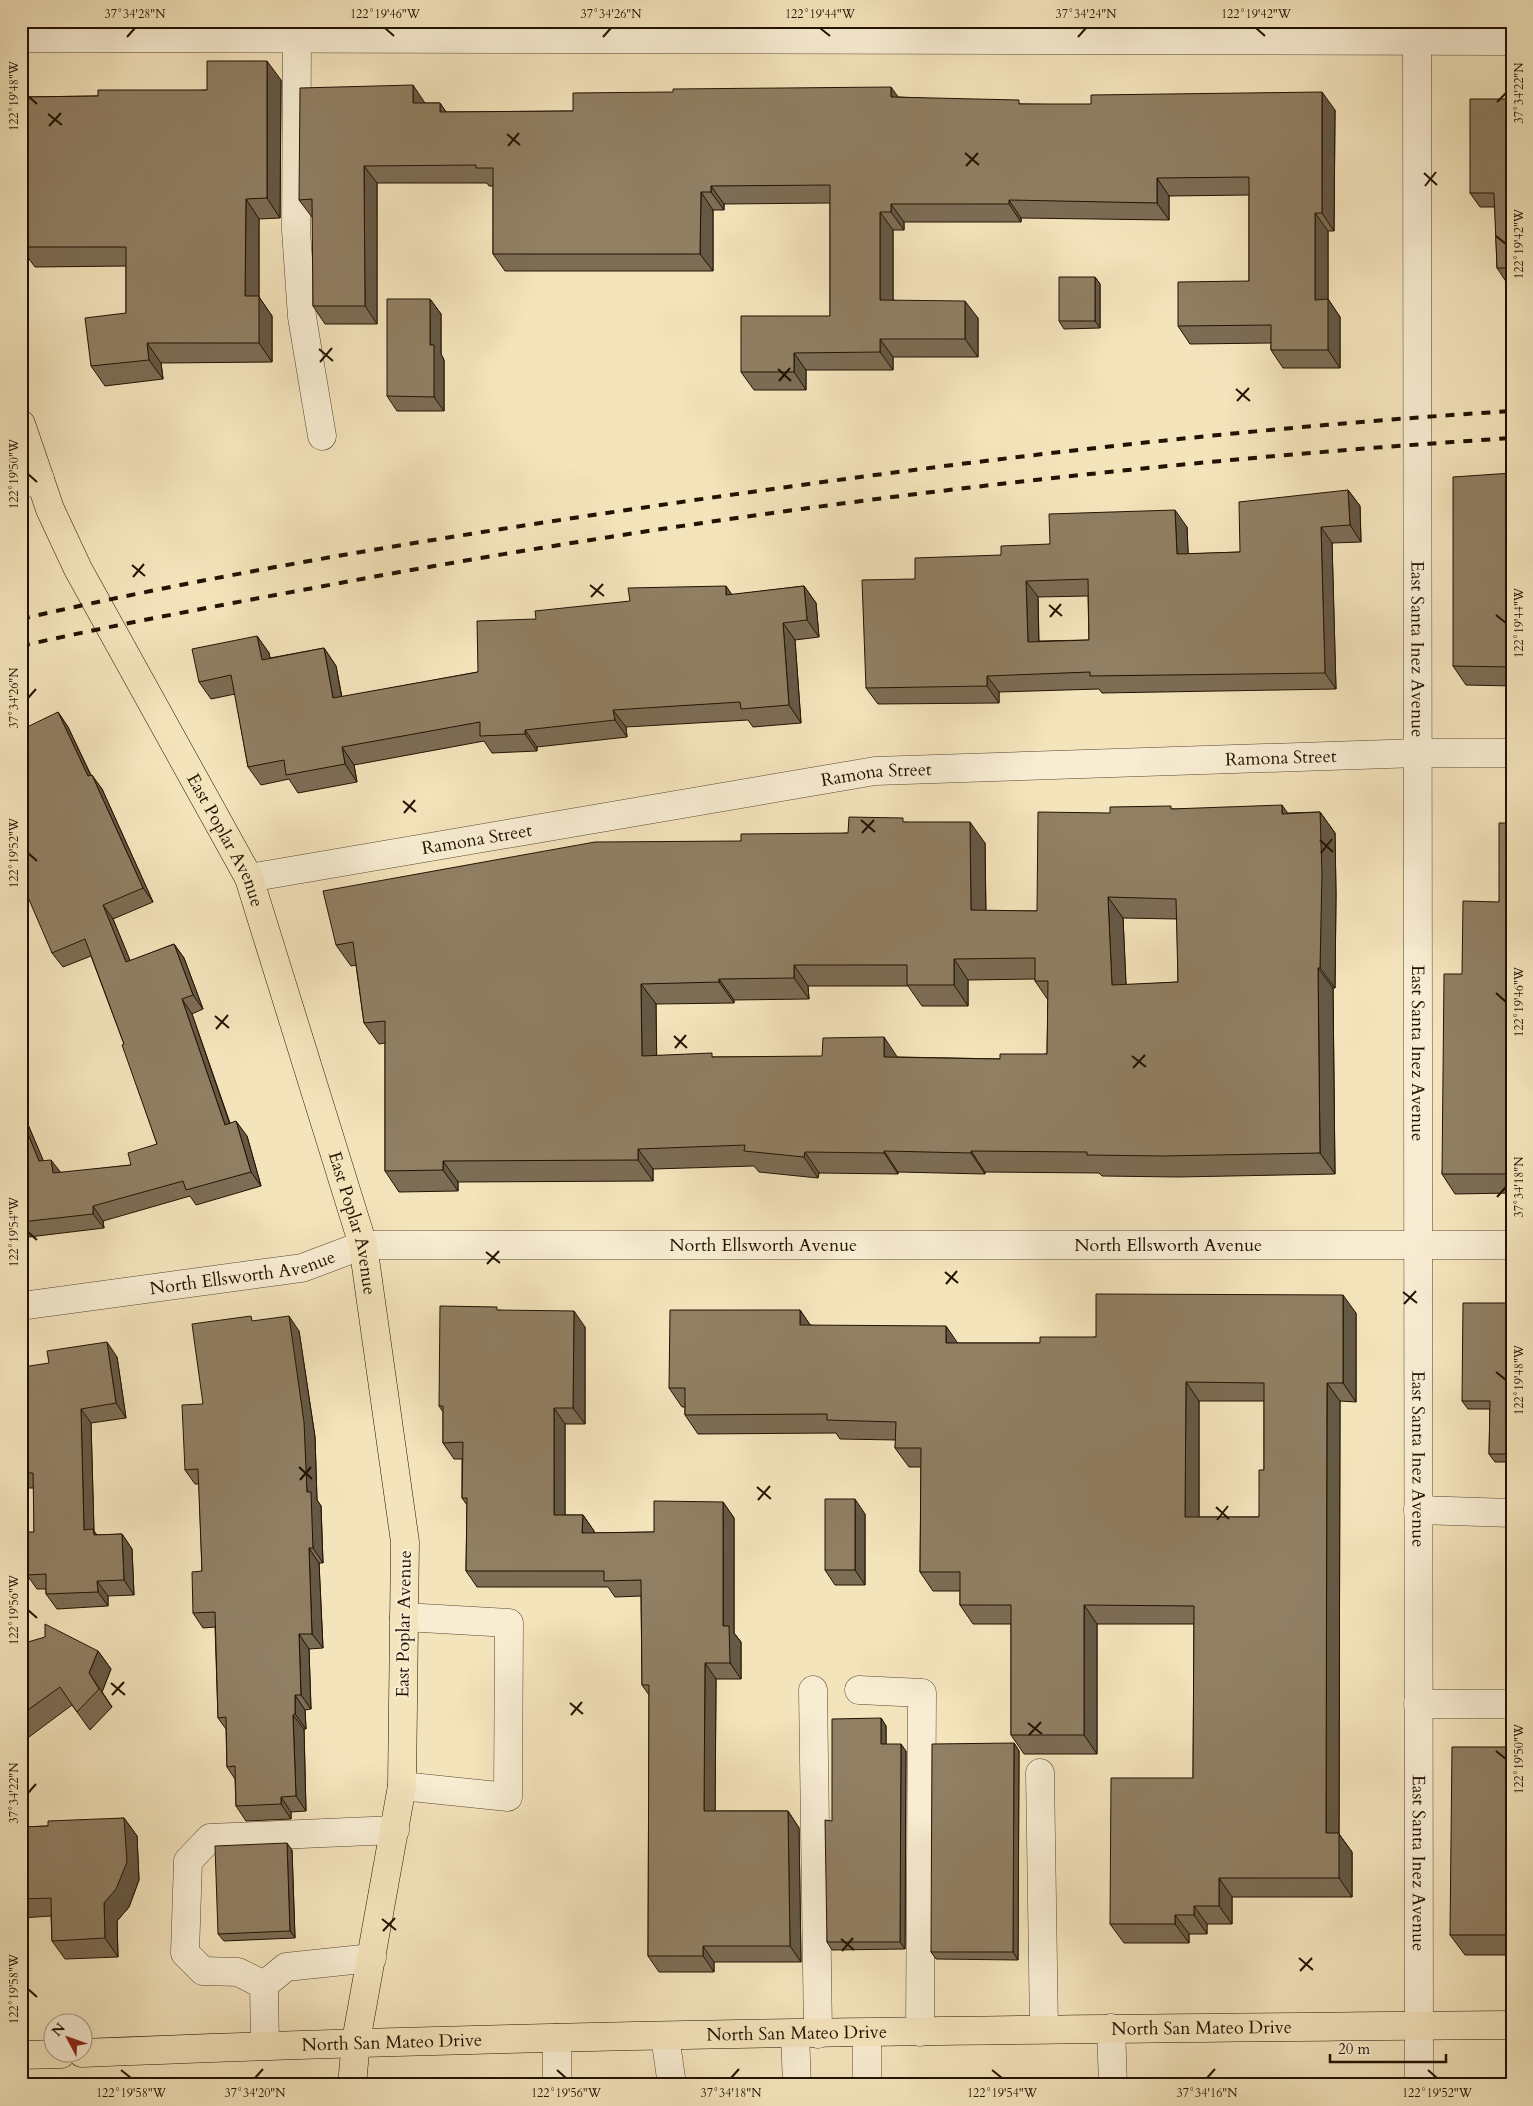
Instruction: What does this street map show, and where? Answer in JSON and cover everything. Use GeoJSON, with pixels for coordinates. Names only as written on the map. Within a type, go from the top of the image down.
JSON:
{"type":"FeatureCollection","features":[{"type":"Feature","properties":{"kind":"main road","name":"East Poplar Avenue"},"geometry":{"type":"LineString","coordinates":[[21,424],[31,482],[50,509],[78,569],[249,878],[363,1245],[405,1542],[402,1786],[356,2041],[352,2085]]}},
{"type":"Feature","properties":{"kind":"main road","name":"North San Mateo Drive"},"geometry":{"type":"LineString","coordinates":[[92,2053],[356,2041],[1111,2028],[1512,2025]]}},
{"type":"Feature","properties":{"kind":"main road"},"geometry":{"type":"LineString","coordinates":[[21,2055],[42,2054]]}},
{"type":"Feature","properties":{"kind":"street"},"geometry":{"type":"LineString","coordinates":[[21,38],[297,39],[611,30],[1417,32],[1512,41]]}},
{"type":"Feature","properties":{"kind":"street","name":"East Santa Inez Avenue"},"geometry":{"type":"LineString","coordinates":[[1417,32],[1419,2085]]}},
{"type":"Feature","properties":{"kind":"street"},"geometry":{"type":"LineString","coordinates":[[297,39],[298,259],[302,317],[322,436]]}},
{"type":"Feature","properties":{"kind":"street","name":"Ramona Street"},"geometry":{"type":"LineString","coordinates":[[249,878],[875,771],[1418,753],[1512,753]]}},
{"type":"Feature","properties":{"kind":"street","name":"North Ellsworth Avenue"},"geometry":{"type":"LineString","coordinates":[[21,1306],[302,1268],[363,1245],[1512,1246]]}},
{"type":"Feature","properties":{"kind":"street"},"geometry":{"type":"LineString","coordinates":[[1418,1510],[1512,1513]]}},
{"type":"Feature","properties":{"kind":"street"},"geometry":{"type":"LineString","coordinates":[[402,1786],[508,1798],[509,1623],[404,1617]]}},
{"type":"Feature","properties":{"kind":"street"},"geometry":{"type":"LineString","coordinates":[[797,2085],[807,2034],[813,1690]]}},
{"type":"Feature","properties":{"kind":"street"},"geometry":{"type":"LineString","coordinates":[[859,1690],[922,1693],[920,2032]]}},
{"type":"Feature","properties":{"kind":"street"},"geometry":{"type":"LineString","coordinates":[[1418,1704],[1512,1704]]}},
{"type":"Feature","properties":{"kind":"street"},"geometry":{"type":"LineString","coordinates":[[1040,1773],[1044,2029]]}},
{"type":"Feature","properties":{"kind":"street"},"geometry":{"type":"LineString","coordinates":[[264,1985],[238,1972],[202,1971],[185,1953],[188,1861],[210,1838],[394,1830]]}},
{"type":"Feature","properties":{"kind":"street"},"geometry":{"type":"LineString","coordinates":[[264,1985],[286,1968],[372,1958]]}},
{"type":"Feature","properties":{"kind":"street"},"geometry":{"type":"LineString","coordinates":[[264,1985],[265,2045]]}},
{"type":"Feature","properties":{"kind":"street"},"geometry":{"type":"LineString","coordinates":[[1111,2028],[1113,2085]]}},
{"type":"Feature","properties":{"kind":"street"},"geometry":{"type":"LineString","coordinates":[[867,2033],[867,2085]]}},
{"type":"Feature","properties":{"kind":"street"},"geometry":{"type":"LineString","coordinates":[[665,2036],[672,2085]]}},
{"type":"Feature","properties":{"kind":"street"},"geometry":{"type":"LineString","coordinates":[[557,2038],[557,2085]]}},
{"type":"Feature","properties":{"kind":"building"},"geometry":{"type":"Polygon","coordinates":[[[207,61],[267,61],[267,198],[246,199],[245,296],[259,296],[259,343],[147,343],[149,360],[91,366],[85,318],[126,313],[126,247],[21,247],[21,97],[98,96],[98,90],[207,90],[207,61]]]}},
{"type":"Feature","properties":{"kind":"building"},"geometry":{"type":"Polygon","coordinates":[[[413,85],[413,103],[440,103],[440,112],[573,111],[573,93],[673,92],[673,89],[891,87],[891,97],[1019,100],[1019,104],[1091,104],[1091,95],[1322,92],[1322,213],[1315,213],[1315,300],[1328,299],[1328,350],[1271,350],[1271,325],[1178,326],[1178,282],[1249,281],[1249,177],[1157,178],[1157,203],[1009,200],[1009,204],[891,204],[891,212],[880,212],[880,300],[965,301],[965,339],[880,339],[880,352],[794,353],[794,372],[741,372],[741,316],[830,316],[830,185],[711,186],[711,192],[701,192],[700,254],[493,254],[493,168],[476,168],[476,165],[364,166],[365,306],[313,306],[312,199],[299,200],[300,88],[413,85]]]}},
{"type":"Feature","properties":{"kind":"building"},"geometry":{"type":"Polygon","coordinates":[[[1470,99],[1512,99],[1512,268],[1497,268],[1494,193],[1470,193],[1470,99]]]}},
{"type":"Feature","properties":{"kind":"building"},"geometry":{"type":"Polygon","coordinates":[[[1059,277],[1095,277],[1095,321],[1059,321],[1059,277]]]}},
{"type":"Feature","properties":{"kind":"building"},"geometry":{"type":"Polygon","coordinates":[[[387,299],[430,299],[430,345],[434,345],[434,397],[387,396],[387,299]]]}},
{"type":"Feature","properties":{"kind":"building"},"geometry":{"type":"Polygon","coordinates":[[[1512,473],[1512,667],[1453,666],[1453,477],[1512,473]]]}},
{"type":"Feature","properties":{"kind":"building"},"geometry":{"type":"Polygon","coordinates":[[[1348,490],[1350,525],[1321,527],[1325,673],[1090,676],[1090,672],[987,676],[987,686],[866,688],[862,580],[915,579],[915,558],[1001,555],[1001,546],[1050,544],[1049,514],[1175,510],[1177,554],[1240,552],[1239,502],[1348,490]],[[1088,579],[1026,581],[1028,642],[1089,640],[1088,579]]]}},
{"type":"Feature","properties":{"kind":"building"},"geometry":{"type":"Polygon","coordinates":[[[726,586],[726,595],[804,586],[807,620],[783,623],[789,705],[741,709],[740,702],[613,710],[615,720],[525,730],[525,734],[480,736],[480,722],[342,747],[345,764],[286,775],[284,760],[248,767],[231,675],[199,682],[192,649],[257,636],[262,660],[324,648],[333,698],[478,672],[477,621],[536,619],[535,611],[630,601],[628,588],[726,586]]]}},
{"type":"Feature","properties":{"kind":"building"},"geometry":{"type":"Polygon","coordinates":[[[58,712],[88,776],[92,775],[143,888],[103,905],[126,962],[174,944],[193,995],[182,999],[225,1125],[236,1121],[251,1172],[186,1190],[183,1181],[93,1206],[93,1214],[21,1222],[21,1117],[39,1161],[51,1160],[53,1173],[131,1165],[128,1153],[157,1144],[122,1045],[124,1044],[85,939],[52,953],[21,881],[21,806],[27,803],[21,791],[21,730],[58,712]]]}},
{"type":"Feature","properties":{"kind":"building"},"geometry":{"type":"Polygon","coordinates":[[[1282,805],[1282,814],[1320,812],[1322,873],[1320,968],[1318,968],[1320,1153],[1163,1156],[1087,1155],[1087,1152],[971,1151],[971,1153],[884,1151],[884,1153],[805,1152],[804,1157],[744,1151],[745,1145],[638,1149],[638,1160],[443,1161],[443,1170],[385,1171],[385,1021],[364,1023],[353,942],[336,945],[323,891],[595,842],[741,841],[741,834],[848,833],[849,817],[903,818],[903,822],[970,822],[971,910],[1037,911],[1038,812],[1110,813],[1110,807],[1171,806],[1171,809],[1282,805]],[[1108,897],[1112,985],[1178,982],[1176,899],[1108,897]],[[1035,958],[954,959],[954,985],[907,985],[907,965],[794,965],[794,978],[719,979],[719,982],[641,984],[642,1056],[712,1053],[712,1057],[822,1056],[823,1038],[884,1037],[884,1057],[1000,1059],[1000,1054],[1047,1054],[1048,981],[1035,981],[1035,958]]]}},
{"type":"Feature","properties":{"kind":"building"},"geometry":{"type":"Polygon","coordinates":[[[1499,823],[1512,823],[1512,1174],[1442,1174],[1444,974],[1462,974],[1463,901],[1499,902],[1499,823]]]}},
{"type":"Feature","properties":{"kind":"building"},"geometry":{"type":"Polygon","coordinates":[[[1096,1294],[1343,1295],[1343,1383],[1327,1383],[1326,1833],[1339,1833],[1339,1878],[1219,1878],[1219,1906],[1194,1906],[1194,1915],[1175,1915],[1175,1924],[1110,1924],[1111,1778],[1193,1778],[1194,1606],[1084,1605],[1084,1735],[1011,1735],[1011,1605],[960,1605],[960,1572],[920,1572],[921,1448],[895,1448],[896,1422],[827,1420],[827,1414],[685,1415],[685,1388],[669,1388],[670,1310],[800,1310],[800,1325],[946,1326],[946,1343],[1040,1343],[1040,1337],[1096,1337],[1096,1294]],[[1186,1382],[1185,1517],[1259,1517],[1259,1470],[1264,1470],[1264,1383],[1186,1382]]]}},
{"type":"Feature","properties":{"kind":"building"},"geometry":{"type":"Polygon","coordinates":[[[1463,1303],[1512,1303],[1512,1454],[1489,1454],[1490,1401],[1462,1401],[1463,1303]]]}},
{"type":"Feature","properties":{"kind":"building"},"geometry":{"type":"Polygon","coordinates":[[[440,1306],[497,1307],[497,1310],[574,1311],[573,1408],[554,1408],[554,1515],[583,1515],[582,1533],[654,1532],[654,1501],[723,1502],[723,1626],[729,1626],[730,1663],[705,1663],[704,1811],[788,1811],[790,1946],[703,1946],[703,1956],[648,1956],[649,1685],[642,1685],[641,1580],[604,1581],[604,1571],[466,1571],[467,1498],[462,1498],[463,1442],[443,1443],[443,1406],[439,1406],[440,1306]]]}},
{"type":"Feature","properties":{"kind":"building"},"geometry":{"type":"Polygon","coordinates":[[[251,1316],[252,1321],[289,1316],[304,1422],[307,1492],[311,1492],[313,1548],[309,1548],[312,1634],[299,1634],[301,1695],[295,1695],[295,1714],[293,1715],[296,1796],[281,1797],[281,1804],[236,1806],[235,1766],[227,1767],[226,1717],[218,1718],[215,1612],[193,1613],[192,1572],[202,1571],[198,1469],[185,1470],[182,1405],[203,1404],[192,1324],[251,1316]]]}},
{"type":"Feature","properties":{"kind":"building"},"geometry":{"type":"Polygon","coordinates":[[[107,1342],[116,1403],[81,1409],[84,1530],[93,1529],[94,1535],[122,1534],[124,1580],[97,1581],[98,1592],[46,1594],[46,1574],[27,1575],[25,1532],[34,1532],[33,1473],[21,1473],[21,1376],[24,1375],[23,1367],[49,1363],[47,1351],[107,1342]]]}},
{"type":"Feature","properties":{"kind":"building"},"geometry":{"type":"Polygon","coordinates":[[[825,1499],[855,1499],[855,1570],[825,1570],[825,1499]]]}},
{"type":"Feature","properties":{"kind":"building"},"geometry":{"type":"Polygon","coordinates":[[[45,1624],[98,1651],[89,1673],[99,1689],[77,1712],[60,1687],[21,1715],[21,1644],[45,1637],[45,1624]]]}},
{"type":"Feature","properties":{"kind":"building"},"geometry":{"type":"Polygon","coordinates":[[[881,1718],[881,1744],[901,1744],[900,1942],[827,1942],[825,1820],[832,1821],[832,1719],[881,1718]]]}},
{"type":"Feature","properties":{"kind":"building"},"geometry":{"type":"Polygon","coordinates":[[[1014,1743],[1013,1952],[931,1952],[932,1744],[1014,1743]]]}},
{"type":"Feature","properties":{"kind":"building"},"geometry":{"type":"Polygon","coordinates":[[[1452,1747],[1512,1747],[1512,1935],[1450,1935],[1452,1747]]]}},
{"type":"Feature","properties":{"kind":"building"},"geometry":{"type":"Polygon","coordinates":[[[124,1818],[127,1862],[116,1889],[104,1903],[105,1938],[52,1941],[51,1898],[21,1899],[21,1827],[48,1826],[48,1821],[124,1818]]]}},
{"type":"Feature","properties":{"kind":"building"},"geometry":{"type":"Polygon","coordinates":[[[287,1843],[290,1931],[218,1934],[215,1846],[287,1843]]]}},
{"type":"Feature","properties":{"kind":"building"},"geometry":{"type":"Polygon","coordinates":[[[1512,2084],[1512,2085],[1463,2085],[1512,2084]]]}},
{"type":"Feature","properties":{"kind":"railway"},"geometry":{"type":"LineString","coordinates":[[21,619],[178,585],[337,556],[654,506],[868,476],[1190,438],[1512,411]]}},
{"type":"Feature","properties":{"kind":"railway"},"geometry":{"type":"LineString","coordinates":[[21,646],[356,580],[499,555],[787,511],[1076,475],[1367,448],[1512,438]]}}]}
